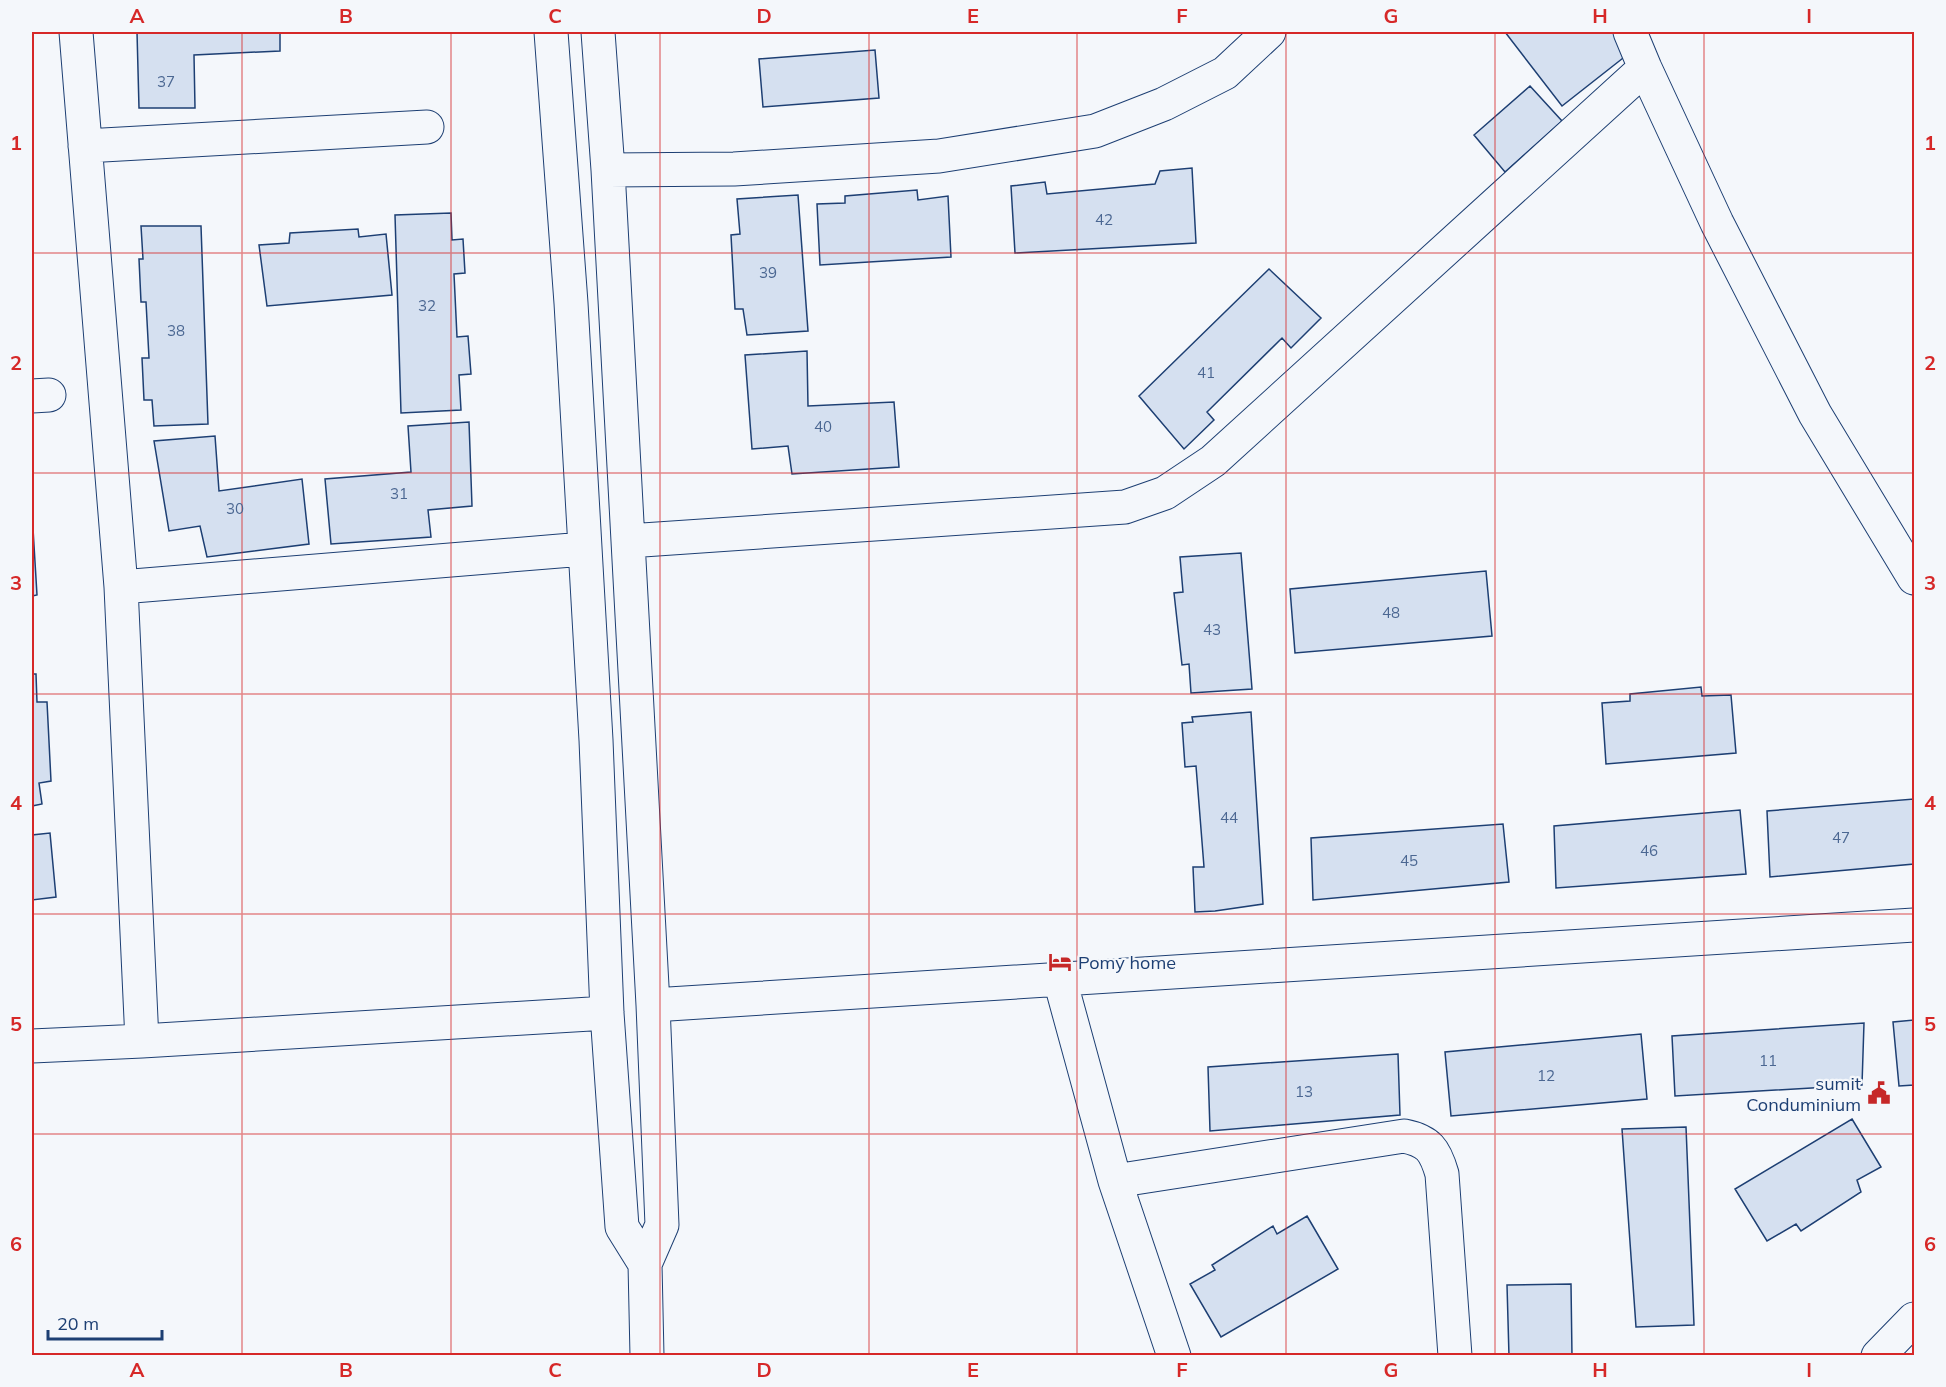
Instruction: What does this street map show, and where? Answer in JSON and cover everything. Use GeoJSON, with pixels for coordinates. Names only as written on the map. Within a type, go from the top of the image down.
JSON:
{"type":"FeatureCollection","features":[{"type":"Feature","properties":{"kind":"street"},"geometry":{"type":"LineString","coordinates":[[76,32],[121,587],[142,1041]]}},
{"type":"Feature","properties":{"kind":"street"},"geometry":{"type":"LineString","coordinates":[[608,170],[734,169],[939,156],[1095,131],[1164,104],[1225,73],[1269,32]]}},
{"type":"Feature","properties":{"kind":"street"},"geometry":{"type":"LineString","coordinates":[[1630,32],[1717,223],[1815,414],[1914,579]]}},
{"type":"Feature","properties":{"kind":"street"},"geometry":{"type":"LineString","coordinates":[[645,1264],[622,1227],[607,1013],[596,740],[571,314],[551,36],[598,36],[608,170],[653,1005],[662,1225],[645,1264],[647,1356]]}},
{"type":"Feature","properties":{"kind":"street"},"geometry":{"type":"LineString","coordinates":[[628,541],[1125,507],[1165,493],[1213,461],[1645,68]]}},
{"type":"Feature","properties":{"kind":"street"},"geometry":{"type":"LineString","coordinates":[[85,146],[427,127]]}},
{"type":"Feature","properties":{"kind":"street"},"geometry":{"type":"LineString","coordinates":[[121,587],[584,549]]}},
{"type":"Feature","properties":{"kind":"street"},"geometry":{"type":"LineString","coordinates":[[653,1005],[1914,925]]}},
{"type":"Feature","properties":{"kind":"street"},"geometry":{"type":"LineString","coordinates":[[1060,980],[1115,1181],[1174,1356]]}},
{"type":"Feature","properties":{"kind":"street"},"geometry":{"type":"LineString","coordinates":[[32,1046],[607,1013]]}},
{"type":"Feature","properties":{"kind":"street"},"geometry":{"type":"LineString","coordinates":[[1115,1181],[1404,1136],[1422,1139],[1437,1157],[1442,1174],[1455,1356]]}},
{"type":"Feature","properties":{"kind":"street"},"geometry":{"type":"LineString","coordinates":[[622,1227],[662,1225]]}},
{"type":"Feature","properties":{"kind":"street"},"geometry":{"type":"LineString","coordinates":[[1878,1356],[1914,1319]]}},
{"type":"Feature","properties":{"kind":"building"},"geometry":{"type":"Polygon","coordinates":[[[137,32],[280,32],[280,51],[194,55],[195,108],[139,108],[137,32]]]}},
{"type":"Feature","properties":{"kind":"building"},"geometry":{"type":"Polygon","coordinates":[[[1505,32],[1616,32],[1632,51],[1562,106],[1505,32]]]}},
{"type":"Feature","properties":{"kind":"building"},"geometry":{"type":"Polygon","coordinates":[[[875,50],[879,98],[763,107],[759,59],[875,50]]]}},
{"type":"Feature","properties":{"kind":"building"},"geometry":{"type":"Polygon","coordinates":[[[1530,86],[1562,121],[1505,172],[1474,135],[1530,86]]]}},
{"type":"Feature","properties":{"kind":"building"},"geometry":{"type":"Polygon","coordinates":[[[1192,168],[1196,243],[1015,253],[1011,186],[1045,182],[1047,194],[1155,184],[1160,171],[1192,168]]]}},
{"type":"Feature","properties":{"kind":"building"},"geometry":{"type":"Polygon","coordinates":[[[917,190],[918,200],[948,196],[951,257],[820,265],[817,204],[845,203],[845,196],[917,190]]]}},
{"type":"Feature","properties":{"kind":"building"},"geometry":{"type":"Polygon","coordinates":[[[798,195],[808,331],[747,335],[743,309],[735,309],[731,235],[740,234],[737,199],[798,195]]]}},
{"type":"Feature","properties":{"kind":"building"},"geometry":{"type":"Polygon","coordinates":[[[451,213],[452,240],[463,239],[465,273],[454,274],[457,337],[468,336],[471,374],[459,375],[461,410],[401,413],[395,215],[451,213]]]}},
{"type":"Feature","properties":{"kind":"building"},"geometry":{"type":"Polygon","coordinates":[[[141,226],[201,226],[208,424],[154,426],[152,400],[144,400],[142,358],[149,358],[146,302],[141,302],[139,259],[143,259],[141,226]]]}},
{"type":"Feature","properties":{"kind":"building"},"geometry":{"type":"Polygon","coordinates":[[[358,229],[359,237],[386,234],[392,295],[267,306],[259,245],[289,243],[290,233],[358,229]]]}},
{"type":"Feature","properties":{"kind":"building"},"geometry":{"type":"Polygon","coordinates":[[[1269,269],[1321,318],[1291,348],[1282,338],[1207,412],[1214,420],[1184,449],[1139,396],[1269,269]]]}},
{"type":"Feature","properties":{"kind":"building"},"geometry":{"type":"Polygon","coordinates":[[[807,351],[808,406],[894,402],[899,467],[792,474],[788,446],[752,449],[745,355],[807,351]]]}},
{"type":"Feature","properties":{"kind":"building"},"geometry":{"type":"Polygon","coordinates":[[[469,422],[472,506],[428,510],[431,537],[331,544],[325,479],[411,472],[408,426],[469,422]]]}},
{"type":"Feature","properties":{"kind":"building"},"geometry":{"type":"Polygon","coordinates":[[[215,436],[219,491],[302,479],[309,544],[207,557],[200,526],[169,531],[154,441],[215,436]]]}},
{"type":"Feature","properties":{"kind":"building"},"geometry":{"type":"Polygon","coordinates":[[[32,512],[37,595],[32,596],[32,512]]]}},
{"type":"Feature","properties":{"kind":"building"},"geometry":{"type":"Polygon","coordinates":[[[1241,553],[1252,689],[1191,693],[1189,664],[1182,665],[1174,593],[1183,592],[1180,557],[1241,553]]]}},
{"type":"Feature","properties":{"kind":"building"},"geometry":{"type":"Polygon","coordinates":[[[1486,571],[1492,636],[1295,653],[1290,589],[1486,571]]]}},
{"type":"Feature","properties":{"kind":"building"},"geometry":{"type":"Polygon","coordinates":[[[32,674],[36,674],[37,702],[47,702],[51,781],[39,783],[42,804],[32,806],[32,674]]]}},
{"type":"Feature","properties":{"kind":"building"},"geometry":{"type":"Polygon","coordinates":[[[1701,687],[1702,696],[1731,695],[1736,753],[1606,764],[1602,703],[1630,701],[1630,694],[1701,687]]]}},
{"type":"Feature","properties":{"kind":"building"},"geometry":{"type":"Polygon","coordinates":[[[1251,712],[1263,904],[1195,912],[1193,867],[1204,867],[1196,766],[1185,767],[1182,723],[1193,722],[1192,717],[1251,712]]]}},
{"type":"Feature","properties":{"kind":"building"},"geometry":{"type":"Polygon","coordinates":[[[1914,799],[1914,864],[1770,877],[1767,811],[1914,799]]]}},
{"type":"Feature","properties":{"kind":"building"},"geometry":{"type":"Polygon","coordinates":[[[1740,810],[1746,874],[1556,888],[1554,826],[1740,810]]]}},
{"type":"Feature","properties":{"kind":"building"},"geometry":{"type":"Polygon","coordinates":[[[1503,824],[1509,882],[1313,900],[1311,838],[1503,824]]]}},
{"type":"Feature","properties":{"kind":"building"},"geometry":{"type":"Polygon","coordinates":[[[50,833],[56,897],[32,900],[32,835],[50,833]]]}},
{"type":"Feature","properties":{"kind":"building"},"geometry":{"type":"Polygon","coordinates":[[[1914,1020],[1914,1085],[1899,1086],[1893,1022],[1914,1020]]]}},
{"type":"Feature","properties":{"kind":"building"},"geometry":{"type":"Polygon","coordinates":[[[1864,1023],[1862,1085],[1675,1096],[1672,1036],[1864,1023]]]}},
{"type":"Feature","properties":{"kind":"building"},"geometry":{"type":"Polygon","coordinates":[[[1641,1034],[1647,1099],[1451,1116],[1445,1052],[1641,1034]]]}},
{"type":"Feature","properties":{"kind":"building"},"geometry":{"type":"Polygon","coordinates":[[[1398,1054],[1400,1115],[1210,1131],[1208,1067],[1398,1054]]]}},
{"type":"Feature","properties":{"kind":"building"},"geometry":{"type":"Polygon","coordinates":[[[1852,1119],[1881,1167],[1857,1180],[1861,1192],[1801,1231],[1796,1224],[1767,1241],[1735,1189],[1852,1119]]]}},
{"type":"Feature","properties":{"kind":"building"},"geometry":{"type":"Polygon","coordinates":[[[1686,1127],[1694,1325],[1636,1327],[1622,1129],[1686,1127]]]}},
{"type":"Feature","properties":{"kind":"building"},"geometry":{"type":"Polygon","coordinates":[[[1307,1216],[1338,1269],[1221,1337],[1190,1284],[1215,1270],[1212,1265],[1273,1226],[1277,1234],[1307,1216]]]}},
{"type":"Feature","properties":{"kind":"building"},"geometry":{"type":"Polygon","coordinates":[[[1571,1284],[1572,1356],[1509,1356],[1507,1285],[1571,1284]]]}},
{"type":"Feature","properties":{"kind":"place","name":"Pomy home"},"geometry":{"type":"Point","coordinates":[1060,962]}},
{"type":"Feature","properties":{"kind":"place","name":"sumit Conduminium"},"geometry":{"type":"Point","coordinates":[1879,1093]}}]}
